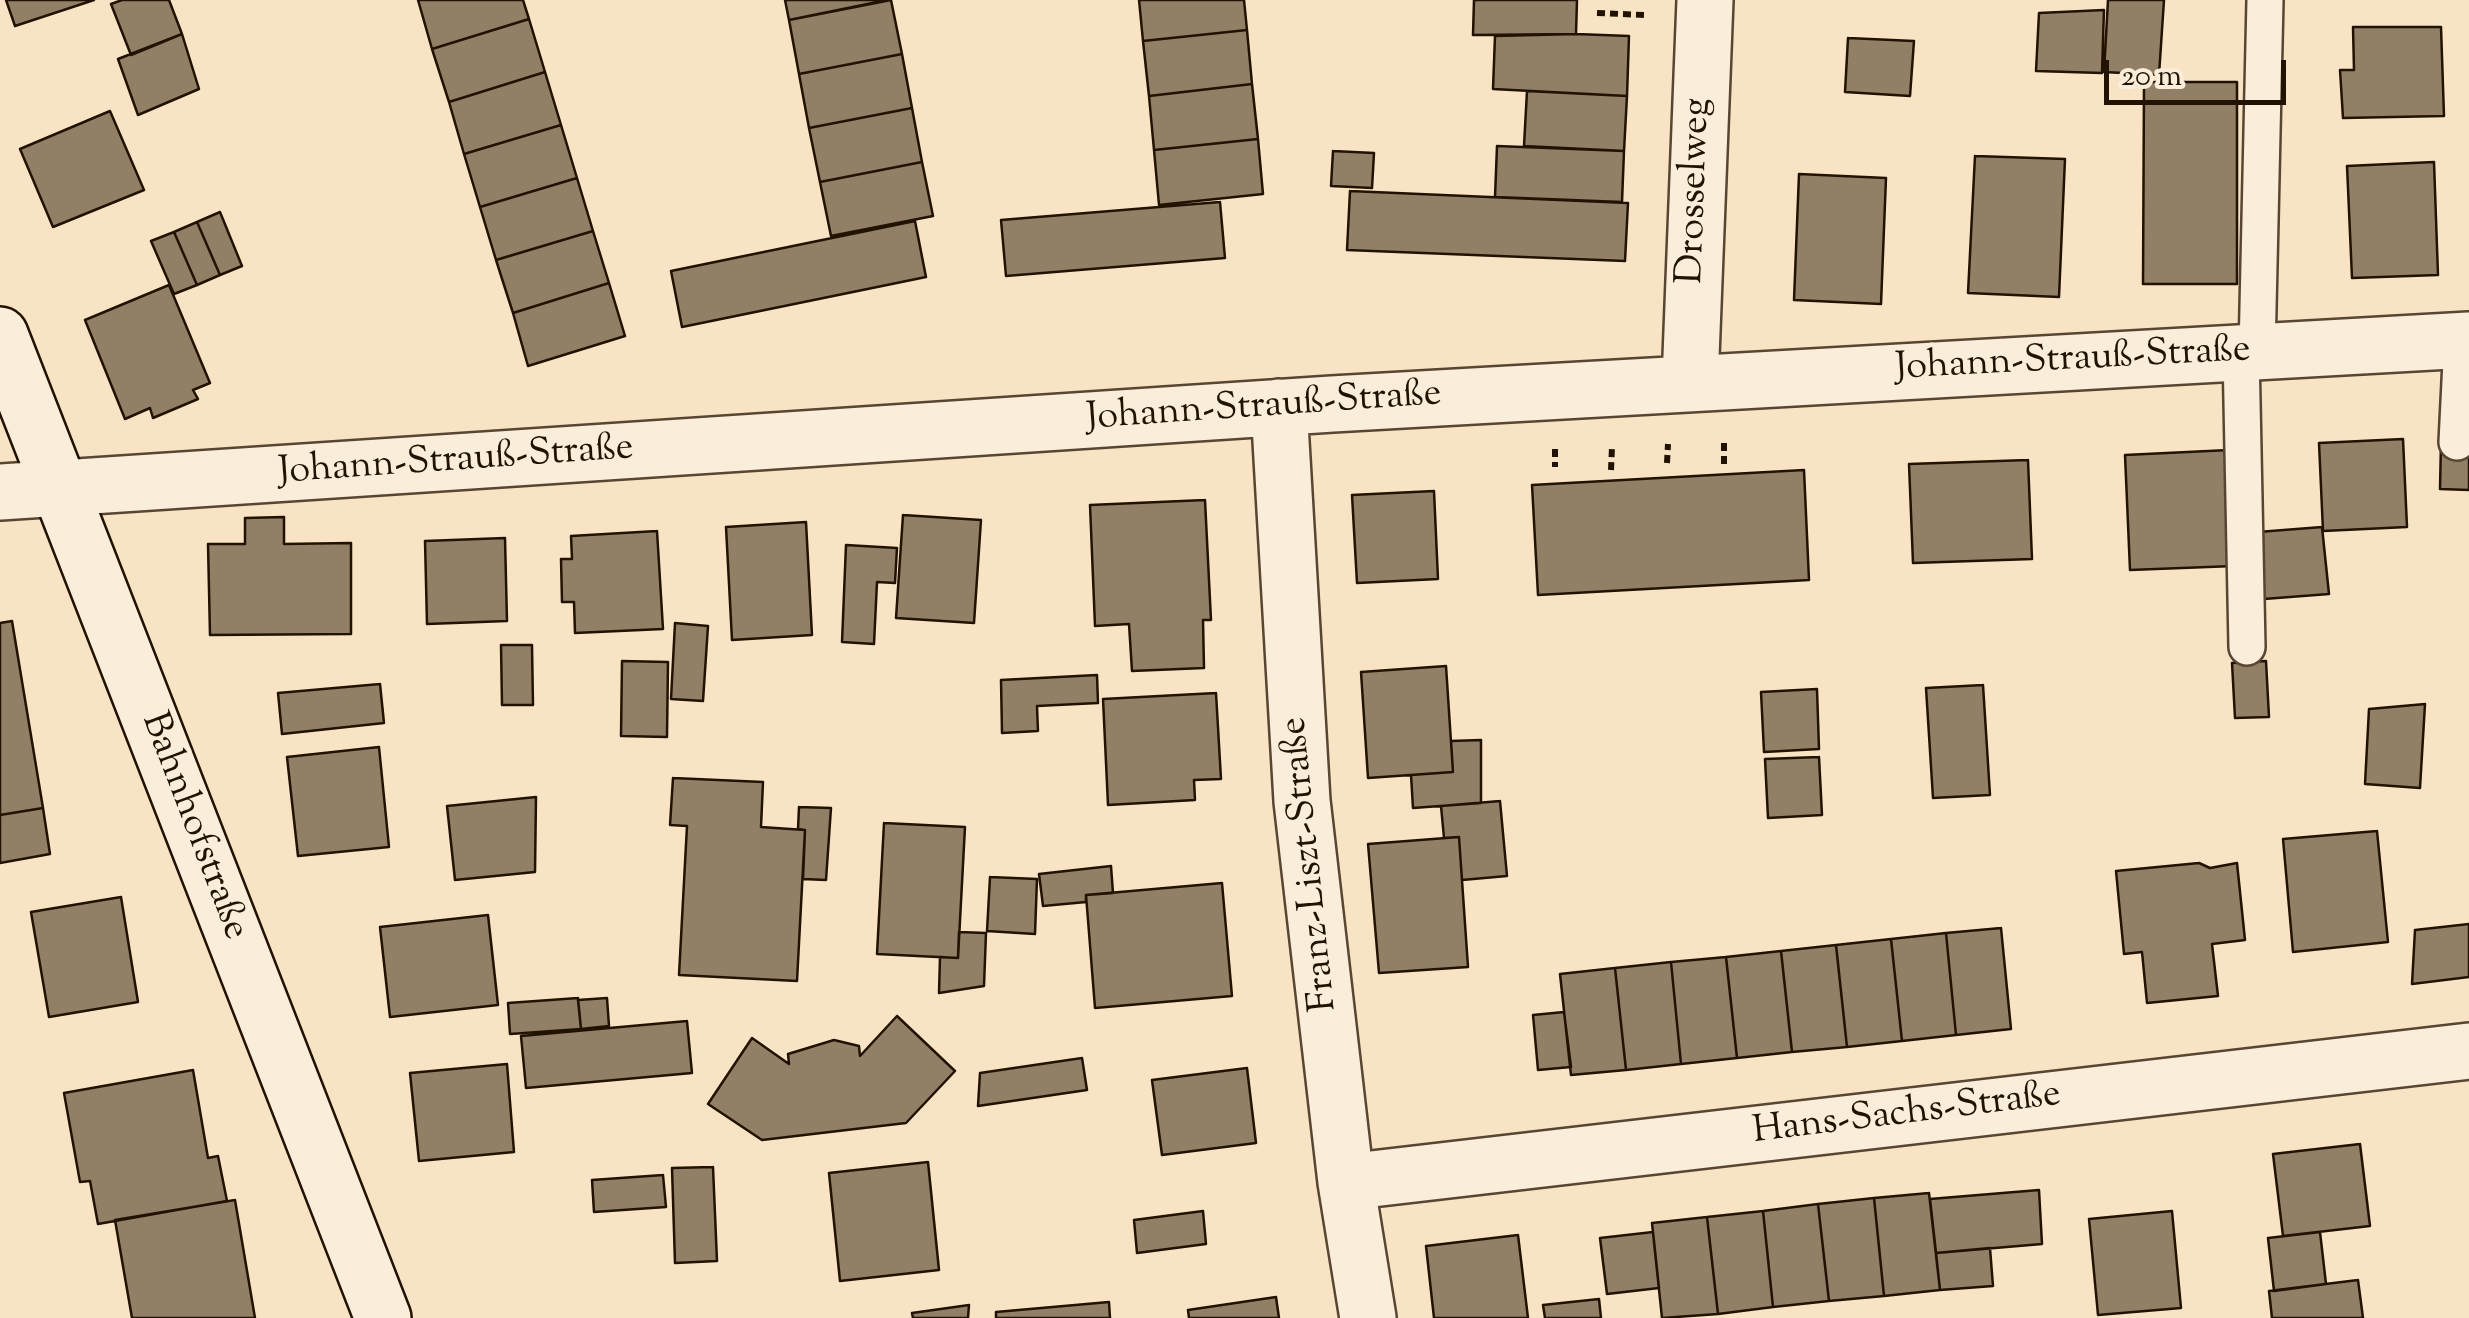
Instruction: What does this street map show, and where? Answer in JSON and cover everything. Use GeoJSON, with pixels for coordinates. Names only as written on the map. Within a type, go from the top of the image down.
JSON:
{"type":"FeatureCollection","features":[{"type":"Feature","properties":{"kind":"street","name":"Drosselweg"},"geometry":{"type":"LineString","coordinates":[[1690,382],[1705,0]]}},
{"type":"Feature","properties":{"kind":"street","name":"Bahnhofstraße"},"geometry":{"type":"LineString","coordinates":[[0,336],[384,1318]]}},
{"type":"Feature","properties":{"kind":"street","name":"Johann-Strauß-Straße"},"geometry":{"type":"LineString","coordinates":[[0,492],[1279,407],[2465,340]]}},
{"type":"Feature","properties":{"kind":"street","name":"Franz-Liszt-Straße"},"geometry":{"type":"LineString","coordinates":[[1279,407],[1302,801],[1346,1182],[1368,1318]]}},
{"type":"Feature","properties":{"kind":"street","name":"Hans-Sachs-Straße"},"geometry":{"type":"LineString","coordinates":[[1346,1182],[2469,1051]]}},
{"type":"Feature","properties":{"kind":"lane"},"geometry":{"type":"LineString","coordinates":[[2247,648],[2249,352],[2265,0]]}},
{"type":"Feature","properties":{"kind":"lane"},"geometry":{"type":"LineString","coordinates":[[2456,442],[2465,340]]}},
{"type":"Feature","properties":{"kind":"building"},"geometry":{"type":"Polygon","coordinates":[[[6,0],[94,0],[15,26],[6,0]]]}},
{"type":"Feature","properties":{"kind":"building"},"geometry":{"type":"Polygon","coordinates":[[[122,0],[169,0],[182,34],[131,55],[111,4],[122,0]]]}},
{"type":"Feature","properties":{"kind":"building"},"geometry":{"type":"Polygon","coordinates":[[[418,0],[523,0],[529,19],[432,49],[418,0]]]}},
{"type":"Feature","properties":{"kind":"building"},"geometry":{"type":"Polygon","coordinates":[[[785,0],[887,0],[789,20],[785,0]]]}},
{"type":"Feature","properties":{"kind":"building"},"geometry":{"type":"Polygon","coordinates":[[[891,0],[902,54],[799,74],[789,20],[891,0]]]}},
{"type":"Feature","properties":{"kind":"building"},"geometry":{"type":"Polygon","coordinates":[[[1139,0],[1244,0],[1247,30],[1143,41],[1139,0]]]}},
{"type":"Feature","properties":{"kind":"building"},"geometry":{"type":"Polygon","coordinates":[[[1474,0],[1577,0],[1576,34],[1473,35],[1474,0]]]}},
{"type":"Feature","properties":{"kind":"building"},"geometry":{"type":"Polygon","coordinates":[[[2108,0],[2164,0],[2159,75],[2104,72],[2108,0]]]}},
{"type":"Feature","properties":{"kind":"building"},"geometry":{"type":"Polygon","coordinates":[[[2104,10],[2102,73],[2036,71],[2039,13],[2104,10]]]}},
{"type":"Feature","properties":{"kind":"building"},"geometry":{"type":"Polygon","coordinates":[[[529,19],[545,72],[449,102],[432,49],[529,19]]]}},
{"type":"Feature","properties":{"kind":"building"},"geometry":{"type":"Polygon","coordinates":[[[2353,27],[2441,27],[2444,116],[2343,118],[2340,70],[2354,70],[2353,27]]]}},
{"type":"Feature","properties":{"kind":"building"},"geometry":{"type":"Polygon","coordinates":[[[1247,30],[1252,84],[1149,96],[1143,41],[1247,30]]]}},
{"type":"Feature","properties":{"kind":"building"},"geometry":{"type":"Polygon","coordinates":[[[182,34],[199,89],[138,115],[118,59],[182,34]]]}},
{"type":"Feature","properties":{"kind":"building"},"geometry":{"type":"Polygon","coordinates":[[[1495,36],[1629,36],[1627,96],[1493,89],[1495,36]]]}},
{"type":"Feature","properties":{"kind":"building"},"geometry":{"type":"Polygon","coordinates":[[[1848,38],[1914,41],[1910,96],[1845,92],[1848,38]]]}},
{"type":"Feature","properties":{"kind":"building"},"geometry":{"type":"Polygon","coordinates":[[[902,54],[912,108],[809,128],[799,74],[902,54]]]}},
{"type":"Feature","properties":{"kind":"building"},"geometry":{"type":"Polygon","coordinates":[[[545,72],[561,125],[464,154],[449,102],[545,72]]]}},
{"type":"Feature","properties":{"kind":"building"},"geometry":{"type":"Polygon","coordinates":[[[2144,82],[2237,82],[2237,284],[2143,284],[2144,82]]]}},
{"type":"Feature","properties":{"kind":"building"},"geometry":{"type":"Polygon","coordinates":[[[1252,84],[1258,139],[1154,150],[1149,96],[1252,84]]]}},
{"type":"Feature","properties":{"kind":"building"},"geometry":{"type":"Polygon","coordinates":[[[1527,91],[1627,96],[1624,151],[1524,146],[1527,91]]]}},
{"type":"Feature","properties":{"kind":"building"},"geometry":{"type":"Polygon","coordinates":[[[912,108],[922,162],[820,182],[809,128],[912,108]]]}},
{"type":"Feature","properties":{"kind":"building"},"geometry":{"type":"Polygon","coordinates":[[[110,111],[144,190],[53,227],[20,149],[110,111]]]}},
{"type":"Feature","properties":{"kind":"building"},"geometry":{"type":"Polygon","coordinates":[[[561,125],[577,178],[480,207],[464,154],[561,125]]]}},
{"type":"Feature","properties":{"kind":"building"},"geometry":{"type":"Polygon","coordinates":[[[1258,139],[1263,194],[1159,205],[1154,150],[1258,139]]]}},
{"type":"Feature","properties":{"kind":"building"},"geometry":{"type":"Polygon","coordinates":[[[1497,146],[1624,151],[1622,202],[1495,197],[1497,146]]]}},
{"type":"Feature","properties":{"kind":"building"},"geometry":{"type":"Polygon","coordinates":[[[1333,151],[1374,153],[1372,188],[1331,186],[1333,151]]]}},
{"type":"Feature","properties":{"kind":"building"},"geometry":{"type":"Polygon","coordinates":[[[1975,156],[2065,159],[2059,297],[1968,293],[1975,156]]]}},
{"type":"Feature","properties":{"kind":"building"},"geometry":{"type":"Polygon","coordinates":[[[922,162],[933,216],[831,236],[820,182],[922,162]]]}},
{"type":"Feature","properties":{"kind":"building"},"geometry":{"type":"Polygon","coordinates":[[[2434,162],[2438,275],[2352,278],[2347,166],[2434,162]]]}},
{"type":"Feature","properties":{"kind":"building"},"geometry":{"type":"Polygon","coordinates":[[[1799,174],[1886,178],[1881,304],[1794,300],[1799,174]]]}},
{"type":"Feature","properties":{"kind":"building"},"geometry":{"type":"Polygon","coordinates":[[[577,178],[593,231],[496,260],[480,207],[577,178]]]}},
{"type":"Feature","properties":{"kind":"building"},"geometry":{"type":"Polygon","coordinates":[[[1350,191],[1628,203],[1625,261],[1347,250],[1350,191]]]}},
{"type":"Feature","properties":{"kind":"building"},"geometry":{"type":"Polygon","coordinates":[[[1220,202],[1225,258],[1006,276],[1001,220],[1220,202]]]}},
{"type":"Feature","properties":{"kind":"building"},"geometry":{"type":"Polygon","coordinates":[[[220,212],[242,266],[220,275],[197,222],[220,212]]]}},
{"type":"Feature","properties":{"kind":"building"},"geometry":{"type":"Polygon","coordinates":[[[915,221],[926,277],[682,327],[671,271],[915,221]]]}},
{"type":"Feature","properties":{"kind":"building"},"geometry":{"type":"Polygon","coordinates":[[[197,222],[220,275],[197,285],[174,232],[197,222]]]}},
{"type":"Feature","properties":{"kind":"building"},"geometry":{"type":"Polygon","coordinates":[[[593,231],[609,283],[513,313],[496,260],[593,231]]]}},
{"type":"Feature","properties":{"kind":"building"},"geometry":{"type":"Polygon","coordinates":[[[174,232],[197,285],[174,294],[151,241],[174,232]]]}},
{"type":"Feature","properties":{"kind":"building"},"geometry":{"type":"Polygon","coordinates":[[[609,283],[625,336],[528,366],[513,313],[609,283]]]}},
{"type":"Feature","properties":{"kind":"building"},"geometry":{"type":"Polygon","coordinates":[[[169,285],[210,383],[193,390],[198,399],[153,418],[150,408],[125,419],[85,320],[169,285]]]}},
{"type":"Feature","properties":{"kind":"building"},"geometry":{"type":"Polygon","coordinates":[[[2403,439],[2407,527],[2323,531],[2319,443],[2403,439]]]}},
{"type":"Feature","properties":{"kind":"building"},"geometry":{"type":"Polygon","coordinates":[[[2441,441],[2469,442],[2469,490],[2440,489],[2441,441]]]}},
{"type":"Feature","properties":{"kind":"building"},"geometry":{"type":"Polygon","coordinates":[[[2229,450],[2234,566],[2130,570],[2125,455],[2229,450]]]}},
{"type":"Feature","properties":{"kind":"building"},"geometry":{"type":"Polygon","coordinates":[[[2028,460],[2032,559],[1913,563],[1909,464],[2028,460]]]}},
{"type":"Feature","properties":{"kind":"building"},"geometry":{"type":"Polygon","coordinates":[[[1804,470],[1809,580],[1538,595],[1532,485],[1804,470]]]}},
{"type":"Feature","properties":{"kind":"building"},"geometry":{"type":"Polygon","coordinates":[[[1434,491],[1438,579],[1357,583],[1352,495],[1434,491]]]}},
{"type":"Feature","properties":{"kind":"building"},"geometry":{"type":"Polygon","coordinates":[[[1205,500],[1211,620],[1203,620],[1204,668],[1132,671],[1129,624],[1095,626],[1090,505],[1205,500]]]}},
{"type":"Feature","properties":{"kind":"building"},"geometry":{"type":"Polygon","coordinates":[[[903,515],[981,520],[974,623],[896,618],[903,515]]]}},
{"type":"Feature","properties":{"kind":"building"},"geometry":{"type":"Polygon","coordinates":[[[284,517],[284,544],[351,543],[351,634],[210,635],[208,544],[245,544],[245,518],[284,517]]]}},
{"type":"Feature","properties":{"kind":"building"},"geometry":{"type":"Polygon","coordinates":[[[806,522],[812,635],[732,640],[726,527],[806,522]]]}},
{"type":"Feature","properties":{"kind":"building"},"geometry":{"type":"Polygon","coordinates":[[[2322,527],[2329,594],[2264,599],[2258,532],[2322,527]]]}},
{"type":"Feature","properties":{"kind":"building"},"geometry":{"type":"Polygon","coordinates":[[[657,531],[663,629],[575,633],[574,602],[562,602],[561,559],[572,559],[571,536],[657,531]]]}},
{"type":"Feature","properties":{"kind":"building"},"geometry":{"type":"Polygon","coordinates":[[[505,538],[507,621],[427,624],[425,541],[505,538]]]}},
{"type":"Feature","properties":{"kind":"building"},"geometry":{"type":"Polygon","coordinates":[[[846,545],[897,548],[895,583],[877,582],[874,644],[842,642],[846,545]]]}},
{"type":"Feature","properties":{"kind":"building"},"geometry":{"type":"Polygon","coordinates":[[[12,621],[43,808],[0,815],[0,623],[12,621]]]}},
{"type":"Feature","properties":{"kind":"building"},"geometry":{"type":"Polygon","coordinates":[[[675,623],[708,626],[703,701],[671,699],[675,623]]]}},
{"type":"Feature","properties":{"kind":"building"},"geometry":{"type":"Polygon","coordinates":[[[501,645],[532,645],[533,705],[502,705],[501,645]]]}},
{"type":"Feature","properties":{"kind":"building"},"geometry":{"type":"Polygon","coordinates":[[[622,661],[668,662],[667,737],[621,736],[622,661]]]}},
{"type":"Feature","properties":{"kind":"building"},"geometry":{"type":"Polygon","coordinates":[[[2266,661],[2269,717],[2235,718],[2232,663],[2266,661]]]}},
{"type":"Feature","properties":{"kind":"building"},"geometry":{"type":"Polygon","coordinates":[[[1446,666],[1453,772],[1368,778],[1361,672],[1446,666]]]}},
{"type":"Feature","properties":{"kind":"building"},"geometry":{"type":"Polygon","coordinates":[[[1097,675],[1098,703],[1037,706],[1038,731],[1002,733],[1001,680],[1097,675]]]}},
{"type":"Feature","properties":{"kind":"building"},"geometry":{"type":"Polygon","coordinates":[[[380,684],[384,723],[282,734],[278,693],[380,684]]]}},
{"type":"Feature","properties":{"kind":"building"},"geometry":{"type":"Polygon","coordinates":[[[1983,685],[1990,795],[1933,798],[1926,688],[1983,685]]]}},
{"type":"Feature","properties":{"kind":"building"},"geometry":{"type":"Polygon","coordinates":[[[1817,689],[1819,749],[1764,752],[1761,692],[1817,689]]]}},
{"type":"Feature","properties":{"kind":"building"},"geometry":{"type":"Polygon","coordinates":[[[1216,693],[1221,779],[1194,780],[1195,800],[1108,805],[1103,699],[1216,693]]]}},
{"type":"Feature","properties":{"kind":"building"},"geometry":{"type":"Polygon","coordinates":[[[2425,704],[2420,788],[2365,784],[2369,709],[2425,704]]]}},
{"type":"Feature","properties":{"kind":"building"},"geometry":{"type":"Polygon","coordinates":[[[1481,740],[1481,803],[1413,808],[1411,775],[1453,772],[1451,741],[1481,740]]]}},
{"type":"Feature","properties":{"kind":"building"},"geometry":{"type":"Polygon","coordinates":[[[379,747],[389,847],[298,856],[287,757],[379,747]]]}},
{"type":"Feature","properties":{"kind":"building"},"geometry":{"type":"Polygon","coordinates":[[[1819,757],[1822,815],[1768,818],[1765,759],[1819,757]]]}},
{"type":"Feature","properties":{"kind":"building"},"geometry":{"type":"Polygon","coordinates":[[[673,778],[763,782],[761,827],[805,830],[797,981],[679,975],[687,826],[670,825],[673,778]]]}},
{"type":"Feature","properties":{"kind":"building"},"geometry":{"type":"Polygon","coordinates":[[[536,797],[535,872],[455,880],[447,806],[536,797]]]}},
{"type":"Feature","properties":{"kind":"building"},"geometry":{"type":"Polygon","coordinates":[[[1500,801],[1507,876],[1462,880],[1459,837],[1444,838],[1441,806],[1500,801]]]}},
{"type":"Feature","properties":{"kind":"building"},"geometry":{"type":"Polygon","coordinates":[[[799,807],[831,808],[826,880],[803,879],[805,830],[798,829],[799,807]]]}},
{"type":"Feature","properties":{"kind":"building"},"geometry":{"type":"Polygon","coordinates":[[[43,808],[50,854],[0,863],[0,815],[43,808]]]}},
{"type":"Feature","properties":{"kind":"building"},"geometry":{"type":"Polygon","coordinates":[[[884,823],[965,827],[958,958],[877,954],[884,823]]]}},
{"type":"Feature","properties":{"kind":"building"},"geometry":{"type":"Polygon","coordinates":[[[2377,831],[2388,942],[2293,952],[2283,839],[2377,831]]]}},
{"type":"Feature","properties":{"kind":"building"},"geometry":{"type":"Polygon","coordinates":[[[1459,837],[1468,967],[1379,973],[1368,844],[1459,837]]]}},
{"type":"Feature","properties":{"kind":"building"},"geometry":{"type":"Polygon","coordinates":[[[2199,863],[2210,868],[2237,863],[2245,940],[2212,944],[2218,996],[2147,1003],[2142,952],[2124,954],[2116,871],[2199,863]]]}},
{"type":"Feature","properties":{"kind":"building"},"geometry":{"type":"Polygon","coordinates":[[[1111,866],[1113,893],[1086,895],[1086,902],[1043,906],[1039,874],[1111,866]]]}},
{"type":"Feature","properties":{"kind":"building"},"geometry":{"type":"Polygon","coordinates":[[[990,877],[1037,879],[1035,934],[987,931],[990,877]]]}},
{"type":"Feature","properties":{"kind":"building"},"geometry":{"type":"Polygon","coordinates":[[[1222,883],[1232,996],[1095,1008],[1086,895],[1222,883]]]}},
{"type":"Feature","properties":{"kind":"building"},"geometry":{"type":"Polygon","coordinates":[[[121,897],[138,1002],[49,1017],[31,912],[121,897]]]}},
{"type":"Feature","properties":{"kind":"building"},"geometry":{"type":"Polygon","coordinates":[[[488,915],[498,1005],[390,1017],[380,927],[488,915]]]}},
{"type":"Feature","properties":{"kind":"building"},"geometry":{"type":"Polygon","coordinates":[[[2469,924],[2469,977],[2412,984],[2415,930],[2469,924]]]}},
{"type":"Feature","properties":{"kind":"building"},"geometry":{"type":"Polygon","coordinates":[[[2001,928],[2011,1029],[1956,1035],[1946,933],[2001,928]]]}},
{"type":"Feature","properties":{"kind":"building"},"geometry":{"type":"Polygon","coordinates":[[[959,932],[986,933],[984,986],[939,993],[940,957],[958,958],[959,932]]]}},
{"type":"Feature","properties":{"kind":"building"},"geometry":{"type":"Polygon","coordinates":[[[1946,933],[1956,1035],[1902,1041],[1891,939],[1946,933]]]}},
{"type":"Feature","properties":{"kind":"building"},"geometry":{"type":"Polygon","coordinates":[[[1891,939],[1902,1041],[1847,1047],[1836,945],[1891,939]]]}},
{"type":"Feature","properties":{"kind":"building"},"geometry":{"type":"Polygon","coordinates":[[[1836,945],[1847,1047],[1792,1052],[1781,951],[1836,945]]]}},
{"type":"Feature","properties":{"kind":"building"},"geometry":{"type":"Polygon","coordinates":[[[1781,951],[1792,1052],[1737,1058],[1726,957],[1781,951]]]}},
{"type":"Feature","properties":{"kind":"building"},"geometry":{"type":"Polygon","coordinates":[[[1726,957],[1737,1058],[1681,1064],[1671,962],[1726,957]]]}},
{"type":"Feature","properties":{"kind":"building"},"geometry":{"type":"Polygon","coordinates":[[[1671,962],[1681,1064],[1626,1070],[1615,968],[1671,962]]]}},
{"type":"Feature","properties":{"kind":"building"},"geometry":{"type":"Polygon","coordinates":[[[1615,968],[1626,1070],[1571,1075],[1560,974],[1615,968]]]}},
{"type":"Feature","properties":{"kind":"building"},"geometry":{"type":"Polygon","coordinates":[[[578,998],[581,1029],[510,1034],[508,1003],[578,998]]]}},
{"type":"Feature","properties":{"kind":"building"},"geometry":{"type":"Polygon","coordinates":[[[607,998],[609,1026],[581,1029],[578,1000],[607,998]]]}},
{"type":"Feature","properties":{"kind":"building"},"geometry":{"type":"Polygon","coordinates":[[[1564,1012],[1571,1067],[1538,1070],[1533,1015],[1564,1012]]]}},
{"type":"Feature","properties":{"kind":"building"},"geometry":{"type":"Polygon","coordinates":[[[897,1016],[955,1071],[906,1123],[762,1140],[708,1104],[752,1038],[789,1064],[788,1054],[834,1040],[859,1046],[860,1056],[897,1016]]]}},
{"type":"Feature","properties":{"kind":"building"},"geometry":{"type":"Polygon","coordinates":[[[687,1021],[692,1073],[526,1088],[521,1036],[687,1021]]]}},
{"type":"Feature","properties":{"kind":"building"},"geometry":{"type":"Polygon","coordinates":[[[1082,1058],[1087,1090],[978,1106],[980,1073],[1082,1058]]]}},
{"type":"Feature","properties":{"kind":"building"},"geometry":{"type":"Polygon","coordinates":[[[507,1064],[514,1152],[419,1161],[410,1073],[507,1064]]]}},
{"type":"Feature","properties":{"kind":"building"},"geometry":{"type":"Polygon","coordinates":[[[1247,1068],[1256,1143],[1162,1155],[1152,1080],[1247,1068]]]}},
{"type":"Feature","properties":{"kind":"building"},"geometry":{"type":"Polygon","coordinates":[[[193,1070],[208,1158],[218,1156],[227,1201],[98,1224],[90,1181],[80,1182],[64,1093],[193,1070]]]}},
{"type":"Feature","properties":{"kind":"building"},"geometry":{"type":"Polygon","coordinates":[[[2360,1144],[2370,1226],[2283,1236],[2273,1154],[2360,1144]]]}},
{"type":"Feature","properties":{"kind":"building"},"geometry":{"type":"Polygon","coordinates":[[[928,1162],[939,1270],[840,1281],[829,1173],[928,1162]]]}},
{"type":"Feature","properties":{"kind":"building"},"geometry":{"type":"Polygon","coordinates":[[[713,1167],[717,1261],[675,1263],[672,1168],[713,1167]]]}},
{"type":"Feature","properties":{"kind":"building"},"geometry":{"type":"Polygon","coordinates":[[[663,1175],[666,1207],[594,1212],[592,1180],[663,1175]]]}},
{"type":"Feature","properties":{"kind":"building"},"geometry":{"type":"Polygon","coordinates":[[[2039,1190],[2042,1244],[1936,1253],[1930,1199],[2039,1190]]]}},
{"type":"Feature","properties":{"kind":"building"},"geometry":{"type":"Polygon","coordinates":[[[1929,1193],[1940,1290],[1884,1296],[1874,1198],[1929,1193]]]}},
{"type":"Feature","properties":{"kind":"building"},"geometry":{"type":"Polygon","coordinates":[[[1874,1198],[1884,1296],[1829,1301],[1818,1204],[1874,1198]]]}},
{"type":"Feature","properties":{"kind":"building"},"geometry":{"type":"Polygon","coordinates":[[[235,1200],[255,1318],[132,1318],[115,1220],[235,1200]]]}},
{"type":"Feature","properties":{"kind":"building"},"geometry":{"type":"Polygon","coordinates":[[[1818,1204],[1829,1301],[1773,1307],[1763,1211],[1818,1204]]]}},
{"type":"Feature","properties":{"kind":"building"},"geometry":{"type":"Polygon","coordinates":[[[1203,1211],[1206,1244],[1137,1253],[1134,1220],[1203,1211]]]}},
{"type":"Feature","properties":{"kind":"building"},"geometry":{"type":"Polygon","coordinates":[[[1763,1211],[1773,1307],[1718,1314],[1707,1217],[1763,1211]]]}},
{"type":"Feature","properties":{"kind":"building"},"geometry":{"type":"Polygon","coordinates":[[[2172,1211],[2181,1308],[2098,1315],[2089,1219],[2172,1211]]]}},
{"type":"Feature","properties":{"kind":"building"},"geometry":{"type":"Polygon","coordinates":[[[1707,1217],[1718,1314],[1662,1318],[1652,1223],[1707,1217]]]}},
{"type":"Feature","properties":{"kind":"building"},"geometry":{"type":"Polygon","coordinates":[[[1653,1232],[1659,1288],[1607,1294],[1600,1238],[1653,1232]]]}},
{"type":"Feature","properties":{"kind":"building"},"geometry":{"type":"Polygon","coordinates":[[[2320,1232],[2326,1284],[2274,1291],[2268,1238],[2320,1232]]]}},
{"type":"Feature","properties":{"kind":"building"},"geometry":{"type":"Polygon","coordinates":[[[1518,1235],[1528,1318],[1434,1318],[1426,1246],[1518,1235]]]}},
{"type":"Feature","properties":{"kind":"building"},"geometry":{"type":"Polygon","coordinates":[[[1990,1248],[1993,1286],[1940,1290],[1936,1253],[1990,1248]]]}},
{"type":"Feature","properties":{"kind":"building"},"geometry":{"type":"Polygon","coordinates":[[[2358,1280],[2363,1318],[2272,1318],[2269,1291],[2358,1280]]]}},
{"type":"Feature","properties":{"kind":"building"},"geometry":{"type":"Polygon","coordinates":[[[1276,1297],[1279,1318],[1189,1318],[1188,1310],[1276,1297]]]}},
{"type":"Feature","properties":{"kind":"building"},"geometry":{"type":"Polygon","coordinates":[[[1599,1299],[1601,1318],[1545,1318],[1543,1305],[1599,1299]]]}},
{"type":"Feature","properties":{"kind":"building"},"geometry":{"type":"Polygon","coordinates":[[[1109,1302],[1110,1318],[996,1318],[996,1312],[1109,1302]]]}},
{"type":"Feature","properties":{"kind":"building"},"geometry":{"type":"Polygon","coordinates":[[[969,1305],[968,1318],[913,1318],[912,1313],[969,1305]]]}}]}
